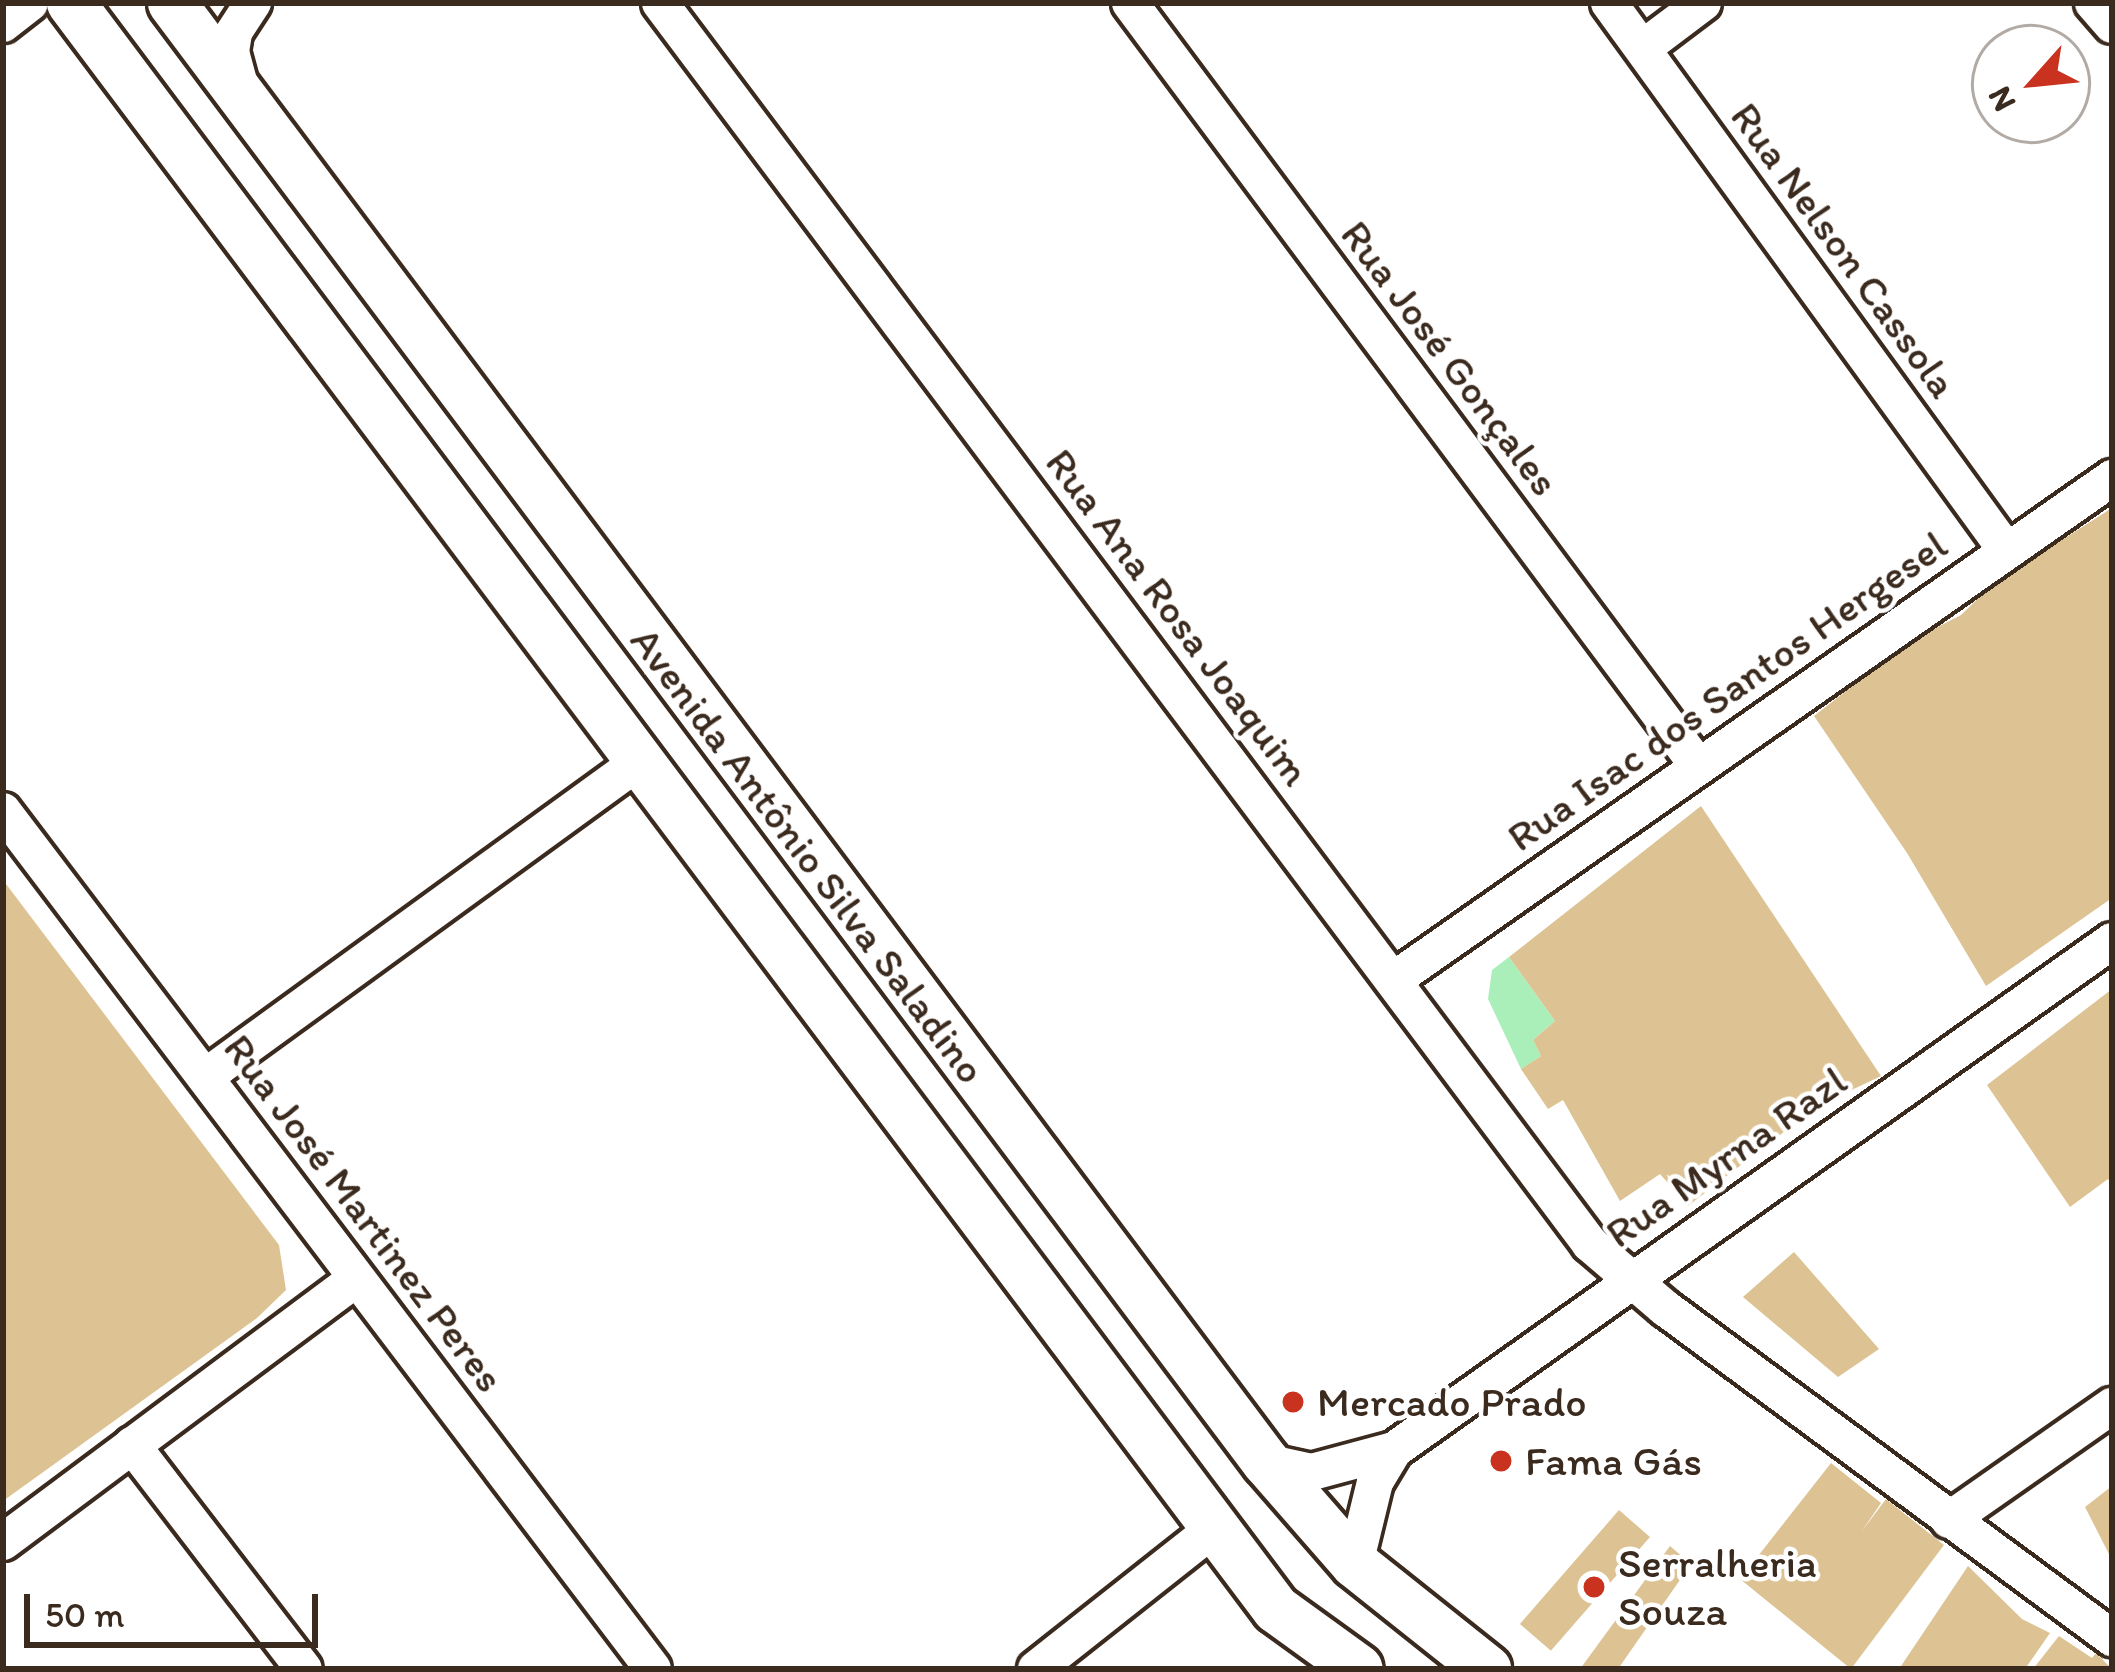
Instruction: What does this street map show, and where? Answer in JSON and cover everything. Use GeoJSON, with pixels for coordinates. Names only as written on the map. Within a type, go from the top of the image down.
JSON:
{"type":"FeatureCollection","features":[{"type":"Feature","properties":{"kind":"main road","name":"Avenida Antônio Silva Saladino"},"geometry":{"type":"LineString","coordinates":[[71,3],[1276,1609],[1359,1669]]}},
{"type":"Feature","properties":{"kind":"main road","name":"Avenida Antônio Silva Saladino"},"geometry":{"type":"LineString","coordinates":[[172,3],[1266,1462],[1355,1564],[1487,1669]]}},
{"type":"Feature","properties":{"kind":"street"},"geometry":{"type":"LineString","coordinates":[[3,24],[30,3]]}},
{"type":"Feature","properties":{"kind":"street"},"geometry":{"type":"LineString","coordinates":[[244,98],[231,52],[233,32],[253,3]]}},
{"type":"Feature","properties":{"kind":"street","name":"Rua Ana Rosa Joaquim"},"geometry":{"type":"LineString","coordinates":[[660,3],[1590,1244],[1629,1280],[2112,1638]]}},
{"type":"Feature","properties":{"kind":"street","name":"Rua José Gonçales"},"geometry":{"type":"LineString","coordinates":[[1130,3],[1698,766]]}},
{"type":"Feature","properties":{"kind":"street","name":"Rua Nelson Cassola"},"geometry":{"type":"LineString","coordinates":[[1609,3],[2006,550]]}},
{"type":"Feature","properties":{"kind":"street"},"geometry":{"type":"LineString","coordinates":[[1643,49],[1703,3]]}},
{"type":"Feature","properties":{"kind":"street"},"geometry":{"type":"LineString","coordinates":[[2093,3],[2112,25]]}},
{"type":"Feature","properties":{"kind":"street","name":"Rua Isac dos Santos Hergesel"},"geometry":{"type":"LineString","coordinates":[[1395,979],[2112,478]]}},
{"type":"Feature","properties":{"kind":"street"},"geometry":{"type":"LineString","coordinates":[[205,1077],[640,761]]}},
{"type":"Feature","properties":{"kind":"street","name":"Rua José Martinez Peres"},"geometry":{"type":"LineString","coordinates":[[3,811],[652,1669]]}},
{"type":"Feature","properties":{"kind":"street","name":"Rua Myrna Razl"},"geometry":{"type":"LineString","coordinates":[[1266,1462],[1312,1472],[1394,1450],[2112,941]]}},
{"type":"Feature","properties":{"kind":"street"},"geometry":{"type":"LineString","coordinates":[[3,1542],[356,1279]]}},
{"type":"Feature","properties":{"kind":"street"},"geometry":{"type":"LineString","coordinates":[[1949,1520],[2112,1406]]}},
{"type":"Feature","properties":{"kind":"street"},"geometry":{"type":"LineString","coordinates":[[133,1445],[304,1669]]}},
{"type":"Feature","properties":{"kind":"street","name":"Rua Myrna Razl"},"geometry":{"type":"LineString","coordinates":[[1355,1564],[1375,1482],[1394,1450]]}},
{"type":"Feature","properties":{"kind":"street"},"geometry":{"type":"LineString","coordinates":[[1036,1669],[1216,1527]]}},
{"type":"Feature","properties":{"kind":"street"},"geometry":{"type":"LineString","coordinates":[[1276,1609],[1314,1669]]}},
{"type":"Feature","properties":{"kind":"green space"},"geometry":{"type":"Polygon","coordinates":[[[1509,957],[1555,1021],[1533,1040],[1541,1056],[1521,1069],[1488,999],[1492,970],[1509,957]]]}},
{"type":"Feature","properties":{"kind":"building"},"geometry":{"type":"Polygon","coordinates":[[[2112,508],[2112,898],[1986,986],[1907,853],[1814,716],[1907,643],[1961,615],[1993,584],[2112,508]]]}},
{"type":"Feature","properties":{"kind":"building"},"geometry":{"type":"Polygon","coordinates":[[[1701,806],[1881,1076],[1816,1107],[1688,1206],[1660,1174],[1620,1201],[1563,1100],[1548,1109],[1521,1069],[1541,1056],[1533,1040],[1555,1021],[1509,957],[1701,806]]]}},
{"type":"Feature","properties":{"kind":"building"},"geometry":{"type":"Polygon","coordinates":[[[3,880],[279,1245],[286,1290],[257,1318],[3,1501],[3,880]]]}},
{"type":"Feature","properties":{"kind":"building"},"geometry":{"type":"Polygon","coordinates":[[[2112,989],[2112,1185],[2108,1179],[2070,1207],[1987,1085],[2112,989]]]}},
{"type":"Feature","properties":{"kind":"building"},"geometry":{"type":"Polygon","coordinates":[[[1794,1252],[1879,1349],[1838,1377],[1743,1297],[1794,1252]]]}},
{"type":"Feature","properties":{"kind":"building"},"geometry":{"type":"Polygon","coordinates":[[[1831,1463],[1881,1503],[1862,1531],[1886,1499],[1944,1545],[1851,1669],[1740,1579],[1831,1463]]]}},
{"type":"Feature","properties":{"kind":"building"},"geometry":{"type":"Polygon","coordinates":[[[2112,1486],[2112,1560],[2085,1507],[2112,1486]]]}},
{"type":"Feature","properties":{"kind":"building","name":"Serralheria Souza"},"geometry":{"type":"Polygon","coordinates":[[[1619,1510],[1650,1537],[1551,1651],[1520,1624],[1619,1510]]]}},
{"type":"Feature","properties":{"kind":"building"},"geometry":{"type":"Polygon","coordinates":[[[1670,1546],[1691,1564],[1618,1669],[1580,1669],[1670,1546]]]}},
{"type":"Feature","properties":{"kind":"building"},"geometry":{"type":"Polygon","coordinates":[[[1968,1566],[2022,1619],[2050,1633],[2025,1669],[1899,1669],[1968,1566]]]}},
{"type":"Feature","properties":{"kind":"building"},"geometry":{"type":"Polygon","coordinates":[[[2059,1636],[2092,1658],[2096,1653],[2112,1669],[2033,1669],[2059,1636]]]}},
{"type":"Feature","properties":{"kind":"place","name":"Mercado Prado"},"geometry":{"type":"Point","coordinates":[1293,1402]}},
{"type":"Feature","properties":{"kind":"place","name":"Fama Gás"},"geometry":{"type":"Point","coordinates":[1501,1461]}},
{"type":"Feature","properties":{"kind":"place","name":"Serralheria Souza"},"geometry":{"type":"Point","coordinates":[1594,1587]}}]}
